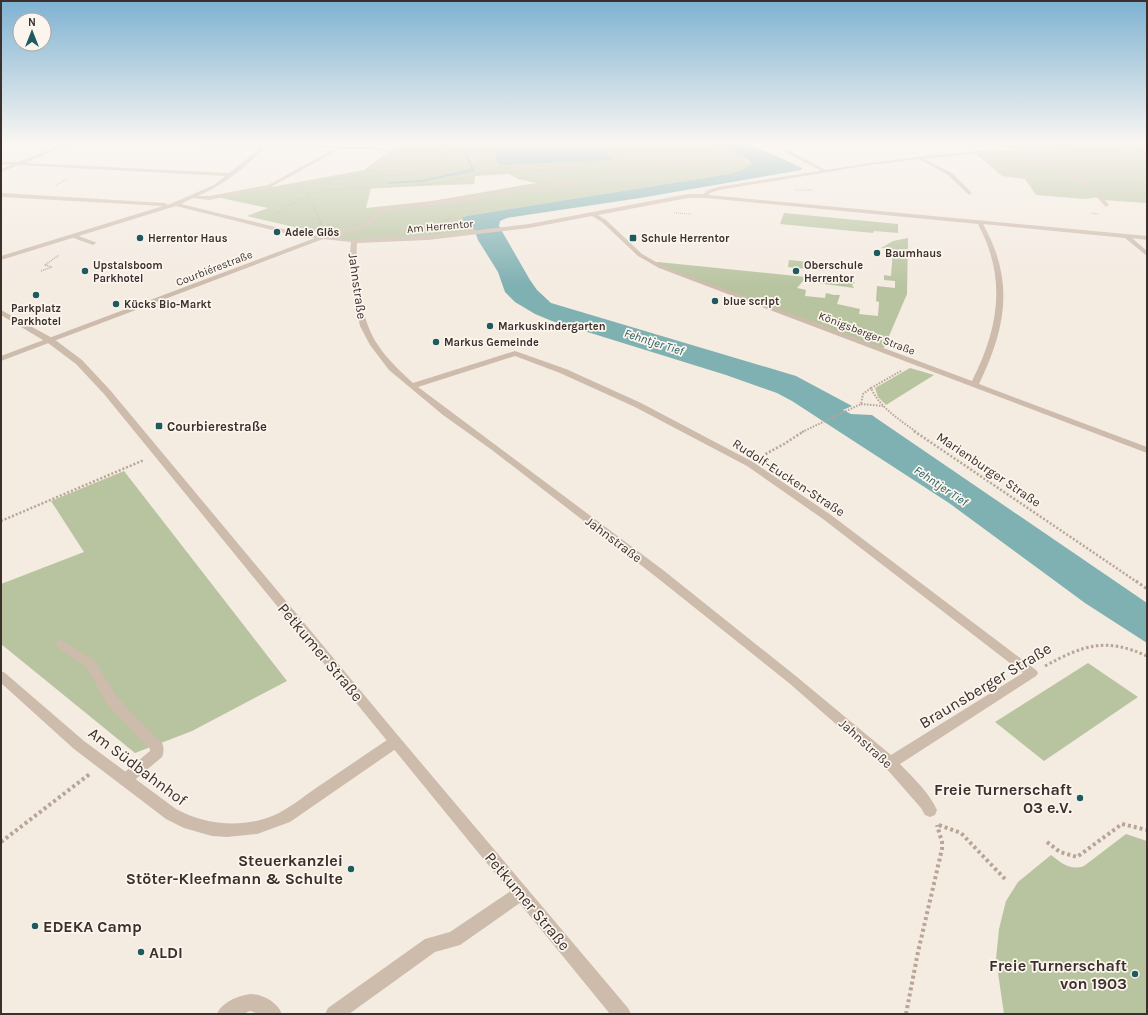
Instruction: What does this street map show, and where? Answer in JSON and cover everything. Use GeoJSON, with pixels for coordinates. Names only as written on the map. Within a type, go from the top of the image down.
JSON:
{"type":"FeatureCollection","features":[{"type":"Feature","properties":{"kind":"street"},"geometry":{"type":"LineString","coordinates":[[1,258],[173,205],[204,191]]}},
{"type":"Feature","properties":{"kind":"street"},"geometry":{"type":"LineString","coordinates":[[191,197],[209,198],[242,191]]}},
{"type":"Feature","properties":{"kind":"street","name":"Courbiérestraße"},"geometry":{"type":"LineString","coordinates":[[1,359],[334,233],[367,225],[380,210],[518,191]]}},
{"type":"Feature","properties":{"kind":"street"},"geometry":{"type":"LineString","coordinates":[[706,196],[710,191]]}},
{"type":"Feature","properties":{"kind":"street"},"geometry":{"type":"LineString","coordinates":[[1093,191],[1100,197],[1106,205]]}},
{"type":"Feature","properties":{"kind":"street","name":"Am Herrentor"},"geometry":{"type":"LineString","coordinates":[[1,195],[173,205],[322,238],[354,241],[410,239],[510,228],[593,214],[678,196],[706,196],[1147,238]]}},
{"type":"Feature","properties":{"kind":"street","name":"Königsberger Straße"},"geometry":{"type":"LineString","coordinates":[[593,214],[601,219],[640,255],[653,263],[1147,450]]}},
{"type":"Feature","properties":{"kind":"street"},"geometry":{"type":"LineString","coordinates":[[975,384],[985,366],[999,313],[1001,296],[993,254],[979,222]]}},
{"type":"Feature","properties":{"kind":"street"},"geometry":{"type":"LineString","coordinates":[[1125,235],[1147,254]]}},
{"type":"Feature","properties":{"kind":"street"},"geometry":{"type":"LineString","coordinates":[[73,236],[93,242]]}},
{"type":"Feature","properties":{"kind":"street","name":"Jahnstraße"},"geometry":{"type":"LineString","coordinates":[[354,241],[353,254],[357,296],[364,326],[374,345],[392,368],[412,386],[658,572],[793,680],[890,763],[926,803],[930,810]]}},
{"type":"Feature","properties":{"kind":"street","name":"Petkumer Straße"},"geometry":{"type":"LineString","coordinates":[[1,312],[51,341],[79,362],[91,374],[622,1014]]}},
{"type":"Feature","properties":{"kind":"street","name":"Rudolf-Eucken-Straße"},"geometry":{"type":"LineString","coordinates":[[412,386],[515,353],[569,374],[638,405],[750,464],[827,516],[1032,673]]}},
{"type":"Feature","properties":{"kind":"street"},"geometry":{"type":"LineString","coordinates":[[61,644],[90,663],[113,702],[157,747],[157,753],[125,780]]}},
{"type":"Feature","properties":{"kind":"street","name":"Braunsberger Straße"},"geometry":{"type":"LineString","coordinates":[[890,763],[1032,673]]}},
{"type":"Feature","properties":{"kind":"street","name":"Am Südbahnhof"},"geometry":{"type":"LineString","coordinates":[[1,676],[79,744],[125,780],[179,820],[204,829],[236,830],[259,827],[274,823],[395,742]]}},
{"type":"Feature","properties":{"kind":"street"},"geometry":{"type":"LineString","coordinates":[[334,1014],[431,945],[454,939],[521,893]]}},
{"type":"Feature","properties":{"kind":"street"},"geometry":{"type":"LineString","coordinates":[[226,1014],[245,1002],[262,1004],[273,1014]]}},
{"type":"Feature","properties":{"kind":"path"},"geometry":{"type":"LineString","coordinates":[[31,197],[42,191]]}},
{"type":"Feature","properties":{"kind":"path"},"geometry":{"type":"LineString","coordinates":[[250,223],[284,210],[308,195],[317,191]]}},
{"type":"Feature","properties":{"kind":"path"},"geometry":{"type":"LineString","coordinates":[[308,195],[320,225],[334,233]]}},
{"type":"Feature","properties":{"kind":"path"},"geometry":{"type":"LineString","coordinates":[[41,246],[60,253],[45,265],[52,267],[41,271]]}},
{"type":"Feature","properties":{"kind":"path"},"geometry":{"type":"LineString","coordinates":[[861,404],[862,394],[906,368],[918,363]]}},
{"type":"Feature","properties":{"kind":"path","name":"Marienburger Straße"},"geometry":{"type":"LineString","coordinates":[[871,388],[883,406],[923,436],[1147,588]]}},
{"type":"Feature","properties":{"kind":"path"},"geometry":{"type":"LineString","coordinates":[[750,464],[806,429],[822,423],[855,406],[861,404],[883,406]]}},
{"type":"Feature","properties":{"kind":"path"},"geometry":{"type":"LineString","coordinates":[[1,520],[157,454]]}},
{"type":"Feature","properties":{"kind":"path","name":"Braunsberger Straße"},"geometry":{"type":"LineString","coordinates":[[1032,673],[1059,658],[1094,645],[1118,646],[1147,656]]}},
{"type":"Feature","properties":{"kind":"path"},"geometry":{"type":"LineString","coordinates":[[1,842],[104,763]]}},
{"type":"Feature","properties":{"kind":"path"},"geometry":{"type":"LineString","coordinates":[[906,1014],[918,952],[942,849],[942,842],[937,824],[930,810]]}},
{"type":"Feature","properties":{"kind":"path"},"geometry":{"type":"LineString","coordinates":[[937,824],[960,833],[1005,879]]}},
{"type":"Feature","properties":{"kind":"path"},"geometry":{"type":"LineString","coordinates":[[1047,842],[1060,853],[1067,856],[1077,857],[1122,824],[1147,830]]}},
{"type":"Feature","properties":{"kind":"green space"},"geometry":{"type":"Polygon","coordinates":[[[248,191],[370,191],[366,208],[432,201],[488,191],[620,191],[464,216],[463,221],[473,228],[476,233],[380,240],[322,238],[333,233],[328,231],[320,233],[247,216],[268,208],[217,197],[248,191]]]}},
{"type":"Feature","properties":{"kind":"green space"},"geometry":{"type":"Polygon","coordinates":[[[1034,191],[1147,191],[1147,203],[1103,200],[1100,197],[1084,199],[1036,195],[1034,191]]]}},
{"type":"Feature","properties":{"kind":"green space"},"geometry":{"type":"Polygon","coordinates":[[[784,213],[898,224],[898,233],[874,231],[873,233],[780,224],[784,213]]]}},
{"type":"Feature","properties":{"kind":"green space"},"geometry":{"type":"Polygon","coordinates":[[[908,238],[907,294],[883,350],[653,263],[658,262],[855,282],[852,285],[854,288],[803,281],[797,288],[806,290],[805,296],[825,298],[826,293],[840,295],[837,304],[860,309],[859,314],[878,316],[879,302],[876,301],[877,286],[895,288],[895,281],[884,280],[884,275],[891,276],[893,249],[881,248],[893,241],[908,238]]]}},
{"type":"Feature","properties":{"kind":"green space"},"geometry":{"type":"Polygon","coordinates":[[[789,260],[828,264],[827,271],[788,267],[789,260]]]}},
{"type":"Feature","properties":{"kind":"green space"},"geometry":{"type":"Polygon","coordinates":[[[910,368],[934,375],[886,405],[878,397],[875,388],[910,368]]]}},
{"type":"Feature","properties":{"kind":"green space"},"geometry":{"type":"Polygon","coordinates":[[[124,471],[287,681],[192,731],[135,753],[1,644],[1,584],[84,552],[51,501],[124,471]]]}},
{"type":"Feature","properties":{"kind":"green space"},"geometry":{"type":"Polygon","coordinates":[[[1088,663],[1138,697],[1044,761],[995,722],[1088,663]]]}},
{"type":"Feature","properties":{"kind":"green space"},"geometry":{"type":"Polygon","coordinates":[[[1126,834],[1147,841],[1147,1014],[1004,1014],[996,959],[999,929],[1006,901],[1018,882],[1051,855],[1070,867],[1075,868],[1084,866],[1126,834]]]}},
{"type":"Feature","properties":{"kind":"water","name":"Fehntjer Tief"},"geometry":{"type":"Polygon","coordinates":[[[620,191],[678,191],[507,218],[500,221],[499,226],[530,280],[537,290],[551,303],[796,376],[852,406],[843,410],[851,414],[872,415],[1147,603],[1147,643],[1085,603],[949,503],[792,401],[777,393],[726,375],[552,321],[535,314],[515,302],[505,292],[498,272],[478,240],[474,229],[463,221],[463,217],[620,191]]]}},
{"type":"Feature","properties":{"kind":"place","name":"Adele Glös"},"geometry":{"type":"Point","coordinates":[277,232]}},
{"type":"Feature","properties":{"kind":"place","name":"Herrentor Haus"},"geometry":{"type":"Point","coordinates":[140,238]}},
{"type":"Feature","properties":{"kind":"place","name":"Schule Herrentor"},"geometry":{"type":"Point","coordinates":[633,238]}},
{"type":"Feature","properties":{"kind":"place","name":"Baumhaus"},"geometry":{"type":"Point","coordinates":[877,253]}},
{"type":"Feature","properties":{"kind":"place","name":"Upstalsboom Parkhotel"},"geometry":{"type":"Point","coordinates":[85,271]}},
{"type":"Feature","properties":{"kind":"place","name":"Oberschule Herrentor"},"geometry":{"type":"Point","coordinates":[796,271]}},
{"type":"Feature","properties":{"kind":"place","name":"Parkplatz Parkhotel"},"geometry":{"type":"Point","coordinates":[36,295]}},
{"type":"Feature","properties":{"kind":"place","name":"blue script"},"geometry":{"type":"Point","coordinates":[715,301]}},
{"type":"Feature","properties":{"kind":"place","name":"Kücks Bio-Markt"},"geometry":{"type":"Point","coordinates":[116,304]}},
{"type":"Feature","properties":{"kind":"place","name":"Markuskindergarten"},"geometry":{"type":"Point","coordinates":[490,326]}},
{"type":"Feature","properties":{"kind":"place","name":"Markus Gemeinde"},"geometry":{"type":"Point","coordinates":[436,342]}},
{"type":"Feature","properties":{"kind":"place","name":"Courbierestraße"},"geometry":{"type":"Point","coordinates":[159,426]}},
{"type":"Feature","properties":{"kind":"place","name":"Freie Turnerschaft 03 e.V."},"geometry":{"type":"Point","coordinates":[1080,798]}},
{"type":"Feature","properties":{"kind":"place","name":"Steuerkanzlei Stöter-Kleefmann & Schulte"},"geometry":{"type":"Point","coordinates":[351,869]}},
{"type":"Feature","properties":{"kind":"place","name":"EDEKA Camp"},"geometry":{"type":"Point","coordinates":[35,926]}},
{"type":"Feature","properties":{"kind":"place","name":"ALDI"},"geometry":{"type":"Point","coordinates":[141,952]}},
{"type":"Feature","properties":{"kind":"place","name":"Freie Turnerschaft von 1903"},"geometry":{"type":"Point","coordinates":[1135,974]}}]}
